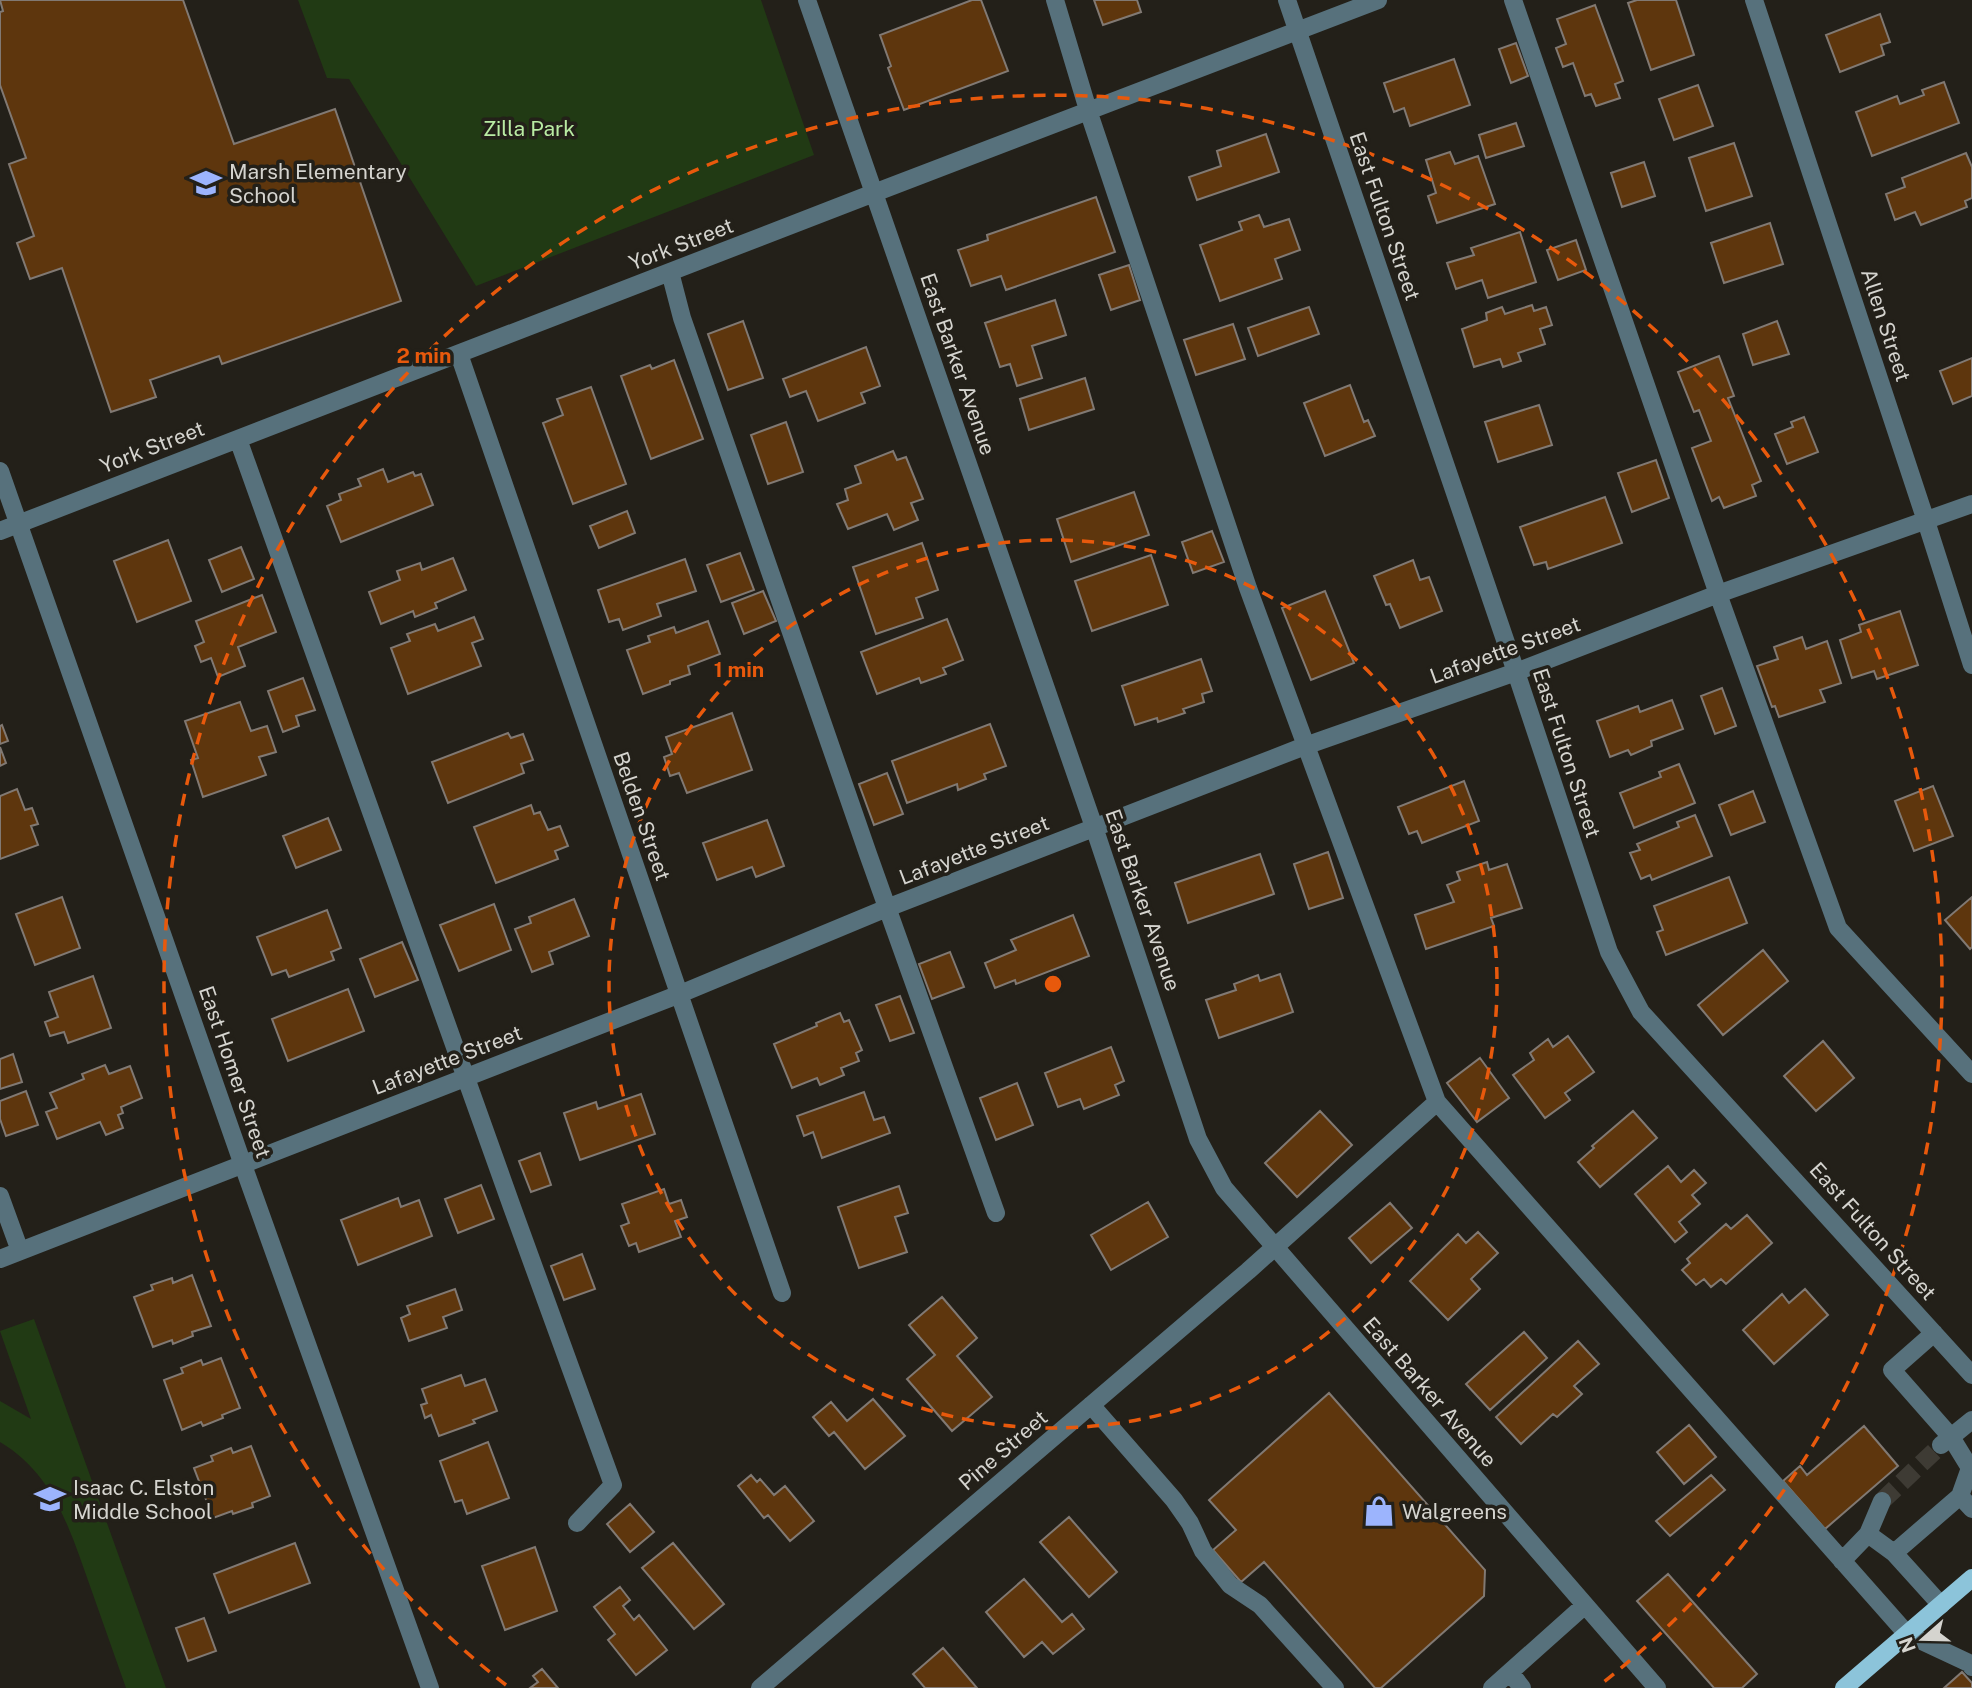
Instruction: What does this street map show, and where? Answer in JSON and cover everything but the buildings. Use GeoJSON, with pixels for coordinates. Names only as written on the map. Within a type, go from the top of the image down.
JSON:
{"type":"FeatureCollection","features":[{"type":"Feature","properties":{"kind":"main road"},"geometry":{"type":"LineString","coordinates":[[1844,1688],[1972,1578]]}},
{"type":"Feature","properties":{"kind":"street","name":"East Barker Avenue"},"geometry":{"type":"LineString","coordinates":[[807,0],[1094,827],[1198,1139],[1224,1188],[1657,1688]]}},
{"type":"Feature","properties":{"kind":"street"},"geometry":{"type":"LineString","coordinates":[[1055,0],[1088,110],[1248,588],[1437,1102],[1906,1634],[1969,1663],[1972,1667]]}},
{"type":"Feature","properties":{"kind":"street","name":"East Fulton Street"},"geometry":{"type":"LineString","coordinates":[[1287,0],[1517,672],[1609,952],[1641,1012],[1972,1375]]}},
{"type":"Feature","properties":{"kind":"street","name":"York Street"},"geometry":{"type":"LineString","coordinates":[[0,531],[1378,0]]}},
{"type":"Feature","properties":{"kind":"street"},"geometry":{"type":"LineString","coordinates":[[1513,0],[1718,594],[1838,928],[1972,1074]]}},
{"type":"Feature","properties":{"kind":"street","name":"Allen Street"},"geometry":{"type":"LineString","coordinates":[[1754,0],[1972,665]]}},
{"type":"Feature","properties":{"kind":"street"},"geometry":{"type":"LineString","coordinates":[[670,272],[682,318],[996,1213]]}},
{"type":"Feature","properties":{"kind":"street","name":"Belden Street"},"geometry":{"type":"LineString","coordinates":[[459,354],[782,1293]]}},
{"type":"Feature","properties":{"kind":"street"},"geometry":{"type":"LineString","coordinates":[[238,439],[613,1485],[577,1523]]}},
{"type":"Feature","properties":{"kind":"street","name":"East Homer Street"},"geometry":{"type":"LineString","coordinates":[[0,471],[430,1688]]}},
{"type":"Feature","properties":{"kind":"street","name":"Lafayette Street"},"geometry":{"type":"LineString","coordinates":[[0,1259],[680,994],[887,908],[1305,746],[1517,672],[1718,594],[1972,504]]}},
{"type":"Feature","properties":{"kind":"street","name":"Pine Street"},"geometry":{"type":"LineString","coordinates":[[760,1688],[1275,1248],[1437,1102]]}},
{"type":"Feature","properties":{"kind":"street"},"geometry":{"type":"LineString","coordinates":[[0,1196],[20,1251]]}},
{"type":"Feature","properties":{"kind":"street"},"geometry":{"type":"LineString","coordinates":[[1894,1553],[1966,1502],[1970,1468],[1892,1370],[1934,1333]]}},
{"type":"Feature","properties":{"kind":"street"},"geometry":{"type":"LineString","coordinates":[[1091,1405],[1174,1500],[1190,1523],[1203,1551],[1230,1585],[1260,1605],[1335,1688]]}},
{"type":"Feature","properties":{"kind":"street"},"geometry":{"type":"LineString","coordinates":[[1946,1441],[1972,1420]]}},
{"type":"Feature","properties":{"kind":"street"},"geometry":{"type":"LineString","coordinates":[[1842,1561],[1868,1534],[1882,1501]]}},
{"type":"Feature","properties":{"kind":"street"},"geometry":{"type":"LineString","coordinates":[[1868,1534],[1894,1553],[1941,1605]]}},
{"type":"Feature","properties":{"kind":"street"},"geometry":{"type":"LineString","coordinates":[[1492,1688],[1585,1605]]}},
{"type":"Feature","properties":{"kind":"street"},"geometry":{"type":"LineString","coordinates":[[1510,1672],[1522,1688]]}},
{"type":"Feature","properties":{"kind":"green space","name":"Zilla Park"},"geometry":{"type":"Polygon","coordinates":[[[298,0],[761,0],[814,155],[476,286],[349,79],[327,78],[298,0]]]}},
{"type":"Feature","properties":{"kind":"green space"},"geometry":{"type":"Polygon","coordinates":[[[34,1319],[166,1688],[126,1688],[75,1544],[58,1505],[34,1470],[0,1442],[0,1401],[31,1419],[0,1331],[34,1319]]]}},
{"type":"Feature","properties":{"kind":"tunnel"},"geometry":{"type":"LineString","coordinates":[[1882,1501],[1941,1445]]}},
{"type":"Feature","properties":{"kind":"place","name":"Marsh Elementary School"},"geometry":{"type":"Point","coordinates":[206,183]}},
{"type":"Feature","properties":{"kind":"place","name":"Isaac C. Elston Middle School"},"geometry":{"type":"Point","coordinates":[50,1499]}},
{"type":"Feature","properties":{"kind":"place","name":"Walgreens"},"geometry":{"type":"Point","coordinates":[1379,1511]}}]}
